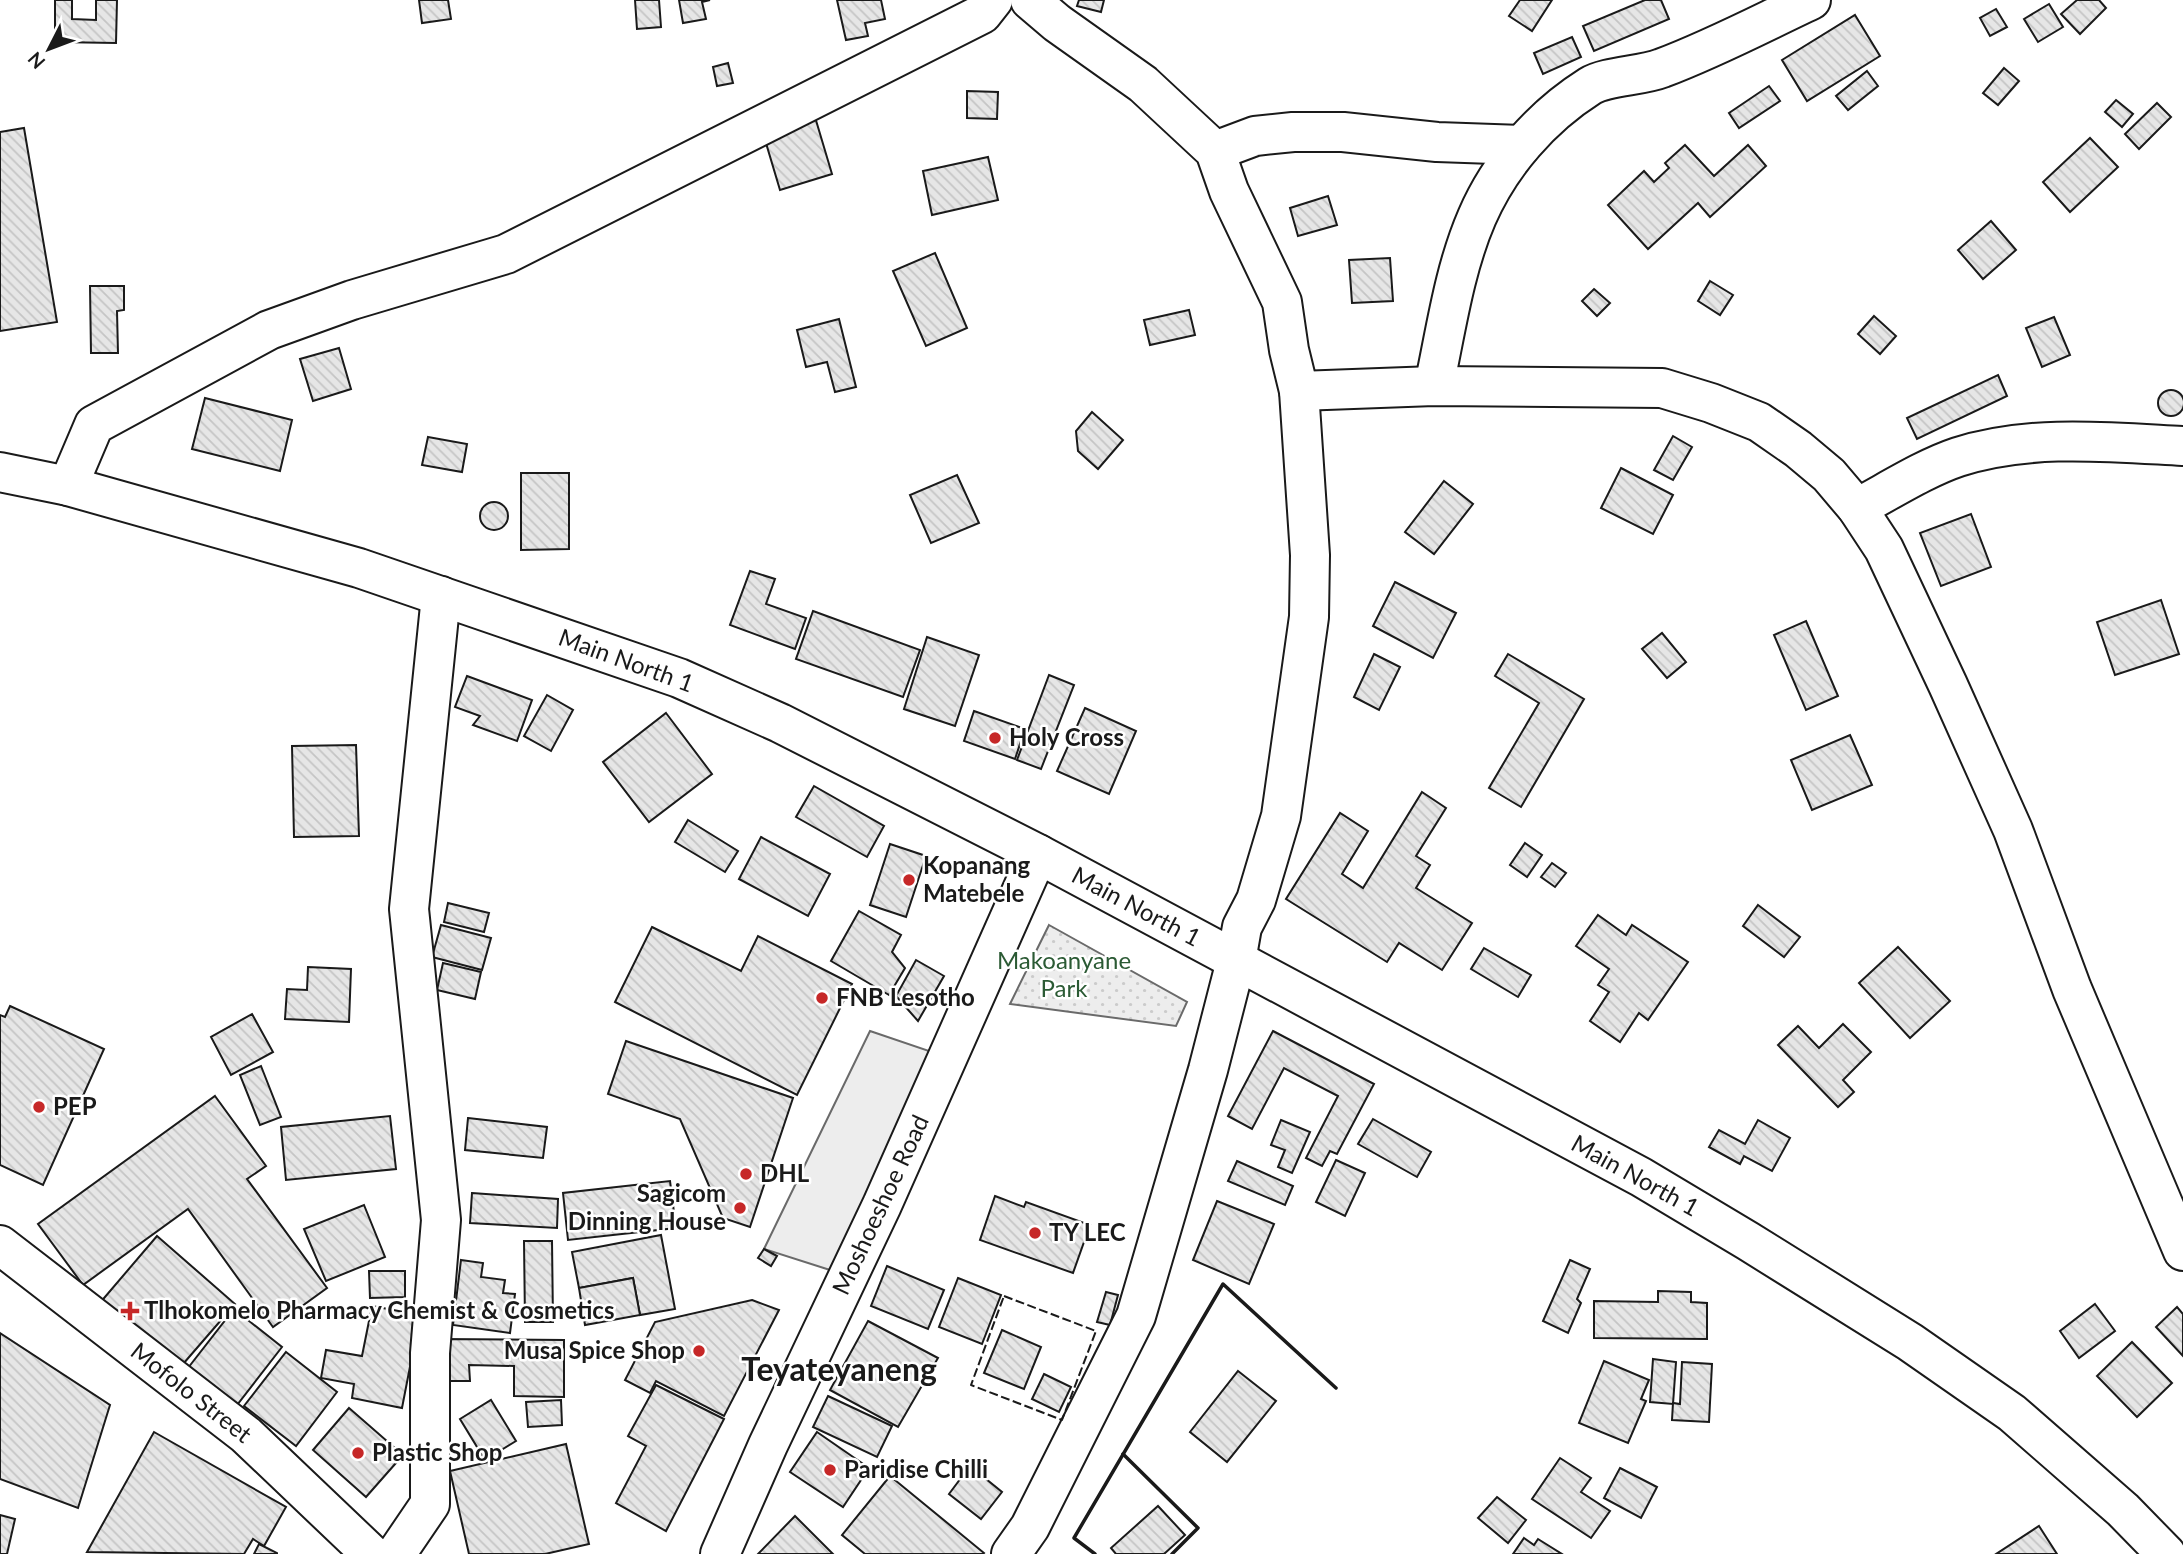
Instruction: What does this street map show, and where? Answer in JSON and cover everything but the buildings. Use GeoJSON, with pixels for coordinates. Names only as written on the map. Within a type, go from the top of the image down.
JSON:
{"type":"FeatureCollection","features":[{"type":"Feature","properties":{"kind":"main road"},"geometry":{"type":"LineString","coordinates":[[68,485],[94,425],[270,330],[352,300],[506,254],[982,14],[993,0]]}},
{"type":"Feature","properties":{"kind":"main road"},"geometry":{"type":"LineString","coordinates":[[1011,1554],[1030,1527],[1136,1316],[1208,1070],[1242,927],[1256,900],[1281,816],[1309,617],[1310,555],[1299,391],[1289,350],[1282,302],[1229,191],[1215,151],[1143,84],[1057,23],[1030,0]]}},
{"type":"Feature","properties":{"kind":"main road"},"geometry":{"type":"LineString","coordinates":[[1434,386],[1460,267],[1477,217],[1498,176],[1522,145],[1550,117],[1592,84],[1660,69],[1811,0]]}},
{"type":"Feature","properties":{"kind":"main road"},"geometry":{"type":"LineString","coordinates":[[1215,151],[1255,136],[1293,132],[1343,132],[1437,142],[1522,145]]}},
{"type":"Feature","properties":{"kind":"main road"},"geometry":{"type":"LineString","coordinates":[[1299,391],[1434,386],[1662,388],[1759,422],[1829,475],[1857,508],[1884,549],[1948,685],[2007,818],[2072,989],[2183,1251]]}},
{"type":"Feature","properties":{"kind":"main road"},"geometry":{"type":"LineString","coordinates":[[1857,508],[1955,458],[1998,446],[2092,441],[2183,446]]}},
{"type":"Feature","properties":{"kind":"main road","name":"Main North 1"},"geometry":{"type":"LineString","coordinates":[[0,472],[68,485],[359,568],[679,678],[780,723],[1038,854],[1641,1177],[1910,1342],[2012,1413],[2123,1510],[2166,1554]]}},
{"type":"Feature","properties":{"kind":"main road"},"geometry":{"type":"LineString","coordinates":[[396,1554],[430,1504],[430,1353],[441,1220],[409,909],[441,596]]}},
{"type":"Feature","properties":{"kind":"main road","name":"Moshoeshoe Road"},"geometry":{"type":"LineString","coordinates":[[720,1554],[768,1445],[882,1205],[1038,854]]}},
{"type":"Feature","properties":{"kind":"main road","name":"Mofolo Street"},"geometry":{"type":"LineString","coordinates":[[0,1245],[246,1435],[371,1554]]}},
{"type":"Feature","properties":{"kind":"green space","name":"Makoanyane Park"},"geometry":{"type":"Polygon","coordinates":[[[1049,925],[1187,1002],[1176,1026],[1010,1004],[1049,925]]]}},
{"type":"Feature","properties":{"kind":"shaded area"},"geometry":{"type":"Polygon","coordinates":[[[870,1031],[935,1053],[830,1270],[764,1249],[870,1031]]]}},
{"type":"Feature","properties":{"kind":"fence"},"geometry":{"type":"LineString","coordinates":[[1004,1296],[1096,1331],[1062,1420],[971,1385],[1004,1296]]}},
{"type":"Feature","properties":{"kind":"wall"},"geometry":{"type":"LineString","coordinates":[[1095,1554],[1074,1538],[1223,1284],[1336,1388]]}},
{"type":"Feature","properties":{"kind":"wall"},"geometry":{"type":"LineString","coordinates":[[1123,1454],[1198,1528],[1172,1554]]}},
{"type":"Feature","properties":{"kind":"place","name":"Holy Cross"},"geometry":{"type":"Point","coordinates":[995,738]}},
{"type":"Feature","properties":{"kind":"place","name":"Kopanang Matebele"},"geometry":{"type":"Point","coordinates":[909,880]}},
{"type":"Feature","properties":{"kind":"place","name":"FNB Lesotho"},"geometry":{"type":"Point","coordinates":[822,998]}},
{"type":"Feature","properties":{"kind":"place","name":"PEP"},"geometry":{"type":"Point","coordinates":[39,1107]}},
{"type":"Feature","properties":{"kind":"place","name":"DHL"},"geometry":{"type":"Point","coordinates":[746,1174]}},
{"type":"Feature","properties":{"kind":"place","name":"Sagicom Dinning House"},"geometry":{"type":"Point","coordinates":[740,1208]}},
{"type":"Feature","properties":{"kind":"place","name":"TY LEC"},"geometry":{"type":"Point","coordinates":[1035,1233]}},
{"type":"Feature","properties":{"kind":"place","name":"Tlhokomelo Pharmacy Chemist & Cosmetics"},"geometry":{"type":"Point","coordinates":[130,1311]}},
{"type":"Feature","properties":{"kind":"place","name":"Musa Spice Shop"},"geometry":{"type":"Point","coordinates":[699,1351]}},
{"type":"Feature","properties":{"kind":"place","name":"Plastic Shop"},"geometry":{"type":"Point","coordinates":[358,1453]}},
{"type":"Feature","properties":{"kind":"place","name":"Paridise Chilli"},"geometry":{"type":"Point","coordinates":[830,1470]}},
{"type":"Feature","properties":{"kind":"district","name":"Teyateyaneng"},"geometry":{"type":"Point","coordinates":[839,1370]}}]}
